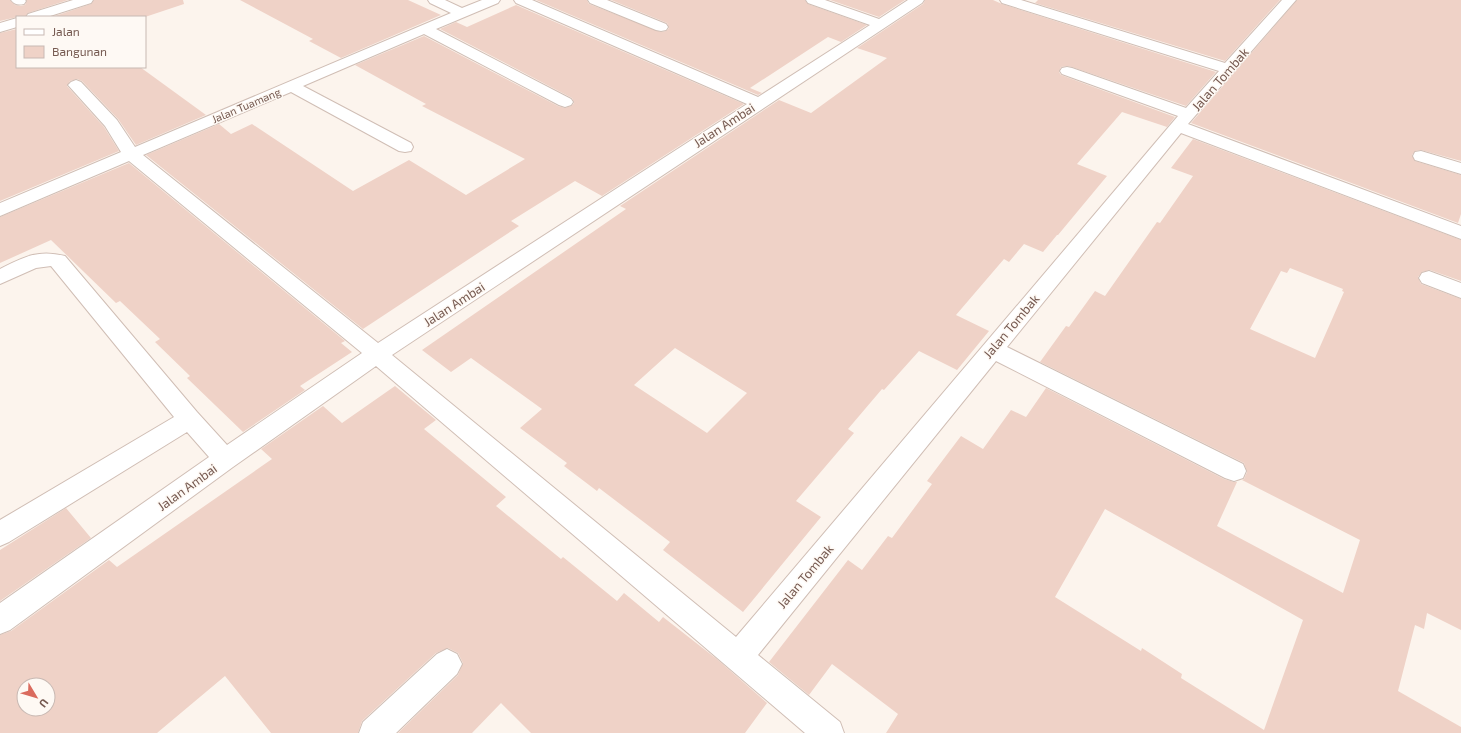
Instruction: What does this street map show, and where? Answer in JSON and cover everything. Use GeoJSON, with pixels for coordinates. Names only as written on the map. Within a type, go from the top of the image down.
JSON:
{"type":"FeatureCollection","features":[{"type":"Feature","properties":{"kind":"street"},"geometry":{"type":"LineString","coordinates":[[36,16],[86,0]]}},
{"type":"Feature","properties":{"kind":"street"},"geometry":{"type":"LineString","coordinates":[[435,0],[461,13]]}},
{"type":"Feature","properties":{"kind":"street","name":"Jalan Tuamang"},"geometry":{"type":"LineString","coordinates":[[0,210],[493,0]]}},
{"type":"Feature","properties":{"kind":"street"},"geometry":{"type":"LineString","coordinates":[[521,0],[758,103]]}},
{"type":"Feature","properties":{"kind":"street"},"geometry":{"type":"LineString","coordinates":[[596,0],[661,27]]}},
{"type":"Feature","properties":{"kind":"street"},"geometry":{"type":"LineString","coordinates":[[813,0],[880,24]]}},
{"type":"Feature","properties":{"kind":"street","name":"Jalan Ambai"},"geometry":{"type":"LineString","coordinates":[[0,620],[224,460],[377,354],[917,0]]}},
{"type":"Feature","properties":{"kind":"street"},"geometry":{"type":"LineString","coordinates":[[1007,0],[1228,69]]}},
{"type":"Feature","properties":{"kind":"street","name":"Jalan Tombak"},"geometry":{"type":"LineString","coordinates":[[738,657],[1183,120],[1289,0]]}},
{"type":"Feature","properties":{"kind":"street"},"geometry":{"type":"LineString","coordinates":[[0,28],[16,22]]}},
{"type":"Feature","properties":{"kind":"street"},"geometry":{"type":"LineString","coordinates":[[424,29],[565,102]]}},
{"type":"Feature","properties":{"kind":"street"},"geometry":{"type":"LineString","coordinates":[[1067,71],[1183,120],[1461,233]]}},
{"type":"Feature","properties":{"kind":"street"},"geometry":{"type":"LineString","coordinates":[[76,85],[111,123],[132,154],[377,354],[738,657],[817,729]]}},
{"type":"Feature","properties":{"kind":"street"},"geometry":{"type":"LineString","coordinates":[[291,86],[405,147]]}},
{"type":"Feature","properties":{"kind":"street"},"geometry":{"type":"LineString","coordinates":[[1421,156],[1461,169]]}},
{"type":"Feature","properties":{"kind":"street"},"geometry":{"type":"LineString","coordinates":[[0,277],[43,258],[52,258],[58,261],[189,419],[216,448],[224,460]]}},
{"type":"Feature","properties":{"kind":"street"},"geometry":{"type":"LineString","coordinates":[[1429,278],[1461,291]]}},
{"type":"Feature","properties":{"kind":"street"},"geometry":{"type":"LineString","coordinates":[[992,349],[1234,471]]}},
{"type":"Feature","properties":{"kind":"street"},"geometry":{"type":"LineString","coordinates":[[0,534],[189,419]]}},
{"type":"Feature","properties":{"kind":"street"},"geometry":{"type":"LineString","coordinates":[[374,733],[447,664]]}},
{"type":"Feature","properties":{"kind":"building"},"geometry":{"type":"Polygon","coordinates":[[[0,0],[10,0],[15,5],[20,6],[25,5],[27,0],[68,0],[28,13],[26,16],[16,16],[0,21],[0,0]]]}},
{"type":"Feature","properties":{"kind":"building"},"geometry":{"type":"Polygon","coordinates":[[[94,0],[183,0],[184,4],[146,17],[55,16],[91,4],[94,0]]]}},
{"type":"Feature","properties":{"kind":"building"},"geometry":{"type":"Polygon","coordinates":[[[240,0],[408,0],[441,15],[341,58],[309,41],[313,39],[240,0]]]}},
{"type":"Feature","properties":{"kind":"building"},"geometry":{"type":"Polygon","coordinates":[[[536,0],[587,0],[589,4],[661,32],[666,31],[669,28],[667,23],[611,0],[805,0],[808,4],[867,25],[841,42],[828,37],[750,88],[762,93],[758,95],[536,0]]]}},
{"type":"Feature","properties":{"kind":"building"},"geometry":{"type":"Polygon","coordinates":[[[830,0],[905,0],[879,17],[830,0]]]}},
{"type":"Feature","properties":{"kind":"building"},"geometry":{"type":"Polygon","coordinates":[[[925,0],[993,0],[1216,72],[1186,106],[1072,67],[1061,67],[1059,72],[1061,75],[1175,117],[1167,127],[1122,112],[1077,164],[1107,176],[1043,252],[1024,244],[1009,262],[1004,259],[956,315],[989,331],[957,370],[919,351],[884,390],[882,389],[848,429],[854,433],[796,501],[821,517],[743,612],[663,550],[670,542],[599,488],[597,491],[564,466],[567,463],[520,428],[542,409],[471,358],[451,372],[422,350],[626,209],[620,206],[779,100],[811,113],[887,58],[857,48],[923,4],[925,0]],[[675,348],[634,385],[707,433],[747,393],[675,348]]]}},
{"type":"Feature","properties":{"kind":"building"},"geometry":{"type":"Polygon","coordinates":[[[1038,0],[1280,0],[1225,61],[1035,3],[1038,0]]]}},
{"type":"Feature","properties":{"kind":"building"},"geometry":{"type":"Polygon","coordinates":[[[1297,0],[1461,0],[1461,161],[1421,150],[1415,151],[1412,155],[1415,161],[1461,175],[1461,214],[1458,223],[1191,123],[1297,0]]]}},
{"type":"Feature","properties":{"kind":"building"},"geometry":{"type":"Polygon","coordinates":[[[516,5],[744,104],[602,196],[575,181],[511,221],[519,226],[363,329],[146,155],[219,124],[231,134],[252,124],[353,191],[409,160],[466,195],[525,159],[422,106],[426,104],[355,65],[424,36],[558,106],[565,108],[571,106],[574,103],[572,98],[440,29],[456,22],[467,27],[516,5]]]}},
{"type":"Feature","properties":{"kind":"building"},"geometry":{"type":"Polygon","coordinates":[[[16,29],[16,68],[141,68],[206,115],[136,145],[118,119],[82,81],[77,79],[70,81],[67,86],[104,127],[119,151],[0,201],[0,33],[16,29]]]}},
{"type":"Feature","properties":{"kind":"building"},"geometry":{"type":"Polygon","coordinates":[[[1193,139],[1461,240],[1461,281],[1430,270],[1422,272],[1418,277],[1421,284],[1461,299],[1461,630],[1427,613],[1424,629],[1415,625],[1398,691],[1461,727],[1461,733],[886,733],[898,714],[832,664],[809,695],[769,662],[848,560],[862,570],[888,536],[892,538],[932,484],[927,481],[961,436],[983,449],[1011,410],[1026,417],[1046,388],[1224,479],[1237,482],[1217,526],[1343,593],[1360,540],[1242,480],[1247,472],[1244,463],[1040,362],[1066,326],[1069,327],[1095,291],[1105,296],[1157,222],[1160,223],[1193,176],[1171,168],[1193,139]],[[1290,268],[1287,273],[1281,271],[1250,329],[1315,358],[1344,292],[1342,291],[1343,289],[1290,268]],[[1105,509],[1055,597],[1141,651],[1142,648],[1182,674],[1181,678],[1264,730],[1303,620],[1105,509]]]}},
{"type":"Feature","properties":{"kind":"building"},"geometry":{"type":"Polygon","coordinates":[[[129,163],[345,341],[341,343],[352,352],[300,386],[305,390],[243,432],[187,378],[190,376],[155,342],[160,339],[120,301],[116,303],[51,240],[0,263],[0,217],[129,163]]]}},
{"type":"Feature","properties":{"kind":"building"},"geometry":{"type":"Polygon","coordinates":[[[395,386],[436,420],[424,429],[506,497],[496,506],[561,559],[563,557],[617,601],[624,593],[659,622],[663,617],[718,660],[767,703],[745,733],[531,733],[501,703],[472,733],[398,733],[458,675],[463,663],[458,653],[448,648],[436,653],[362,721],[358,733],[271,733],[225,676],[157,733],[0,733],[0,635],[11,631],[109,560],[117,567],[272,459],[261,449],[323,406],[342,423],[395,386]]]}},
{"type":"Feature","properties":{"kind":"building"},"geometry":{"type":"Polygon","coordinates":[[[66,508],[91,538],[0,601],[0,550],[66,508]]]}}]}
